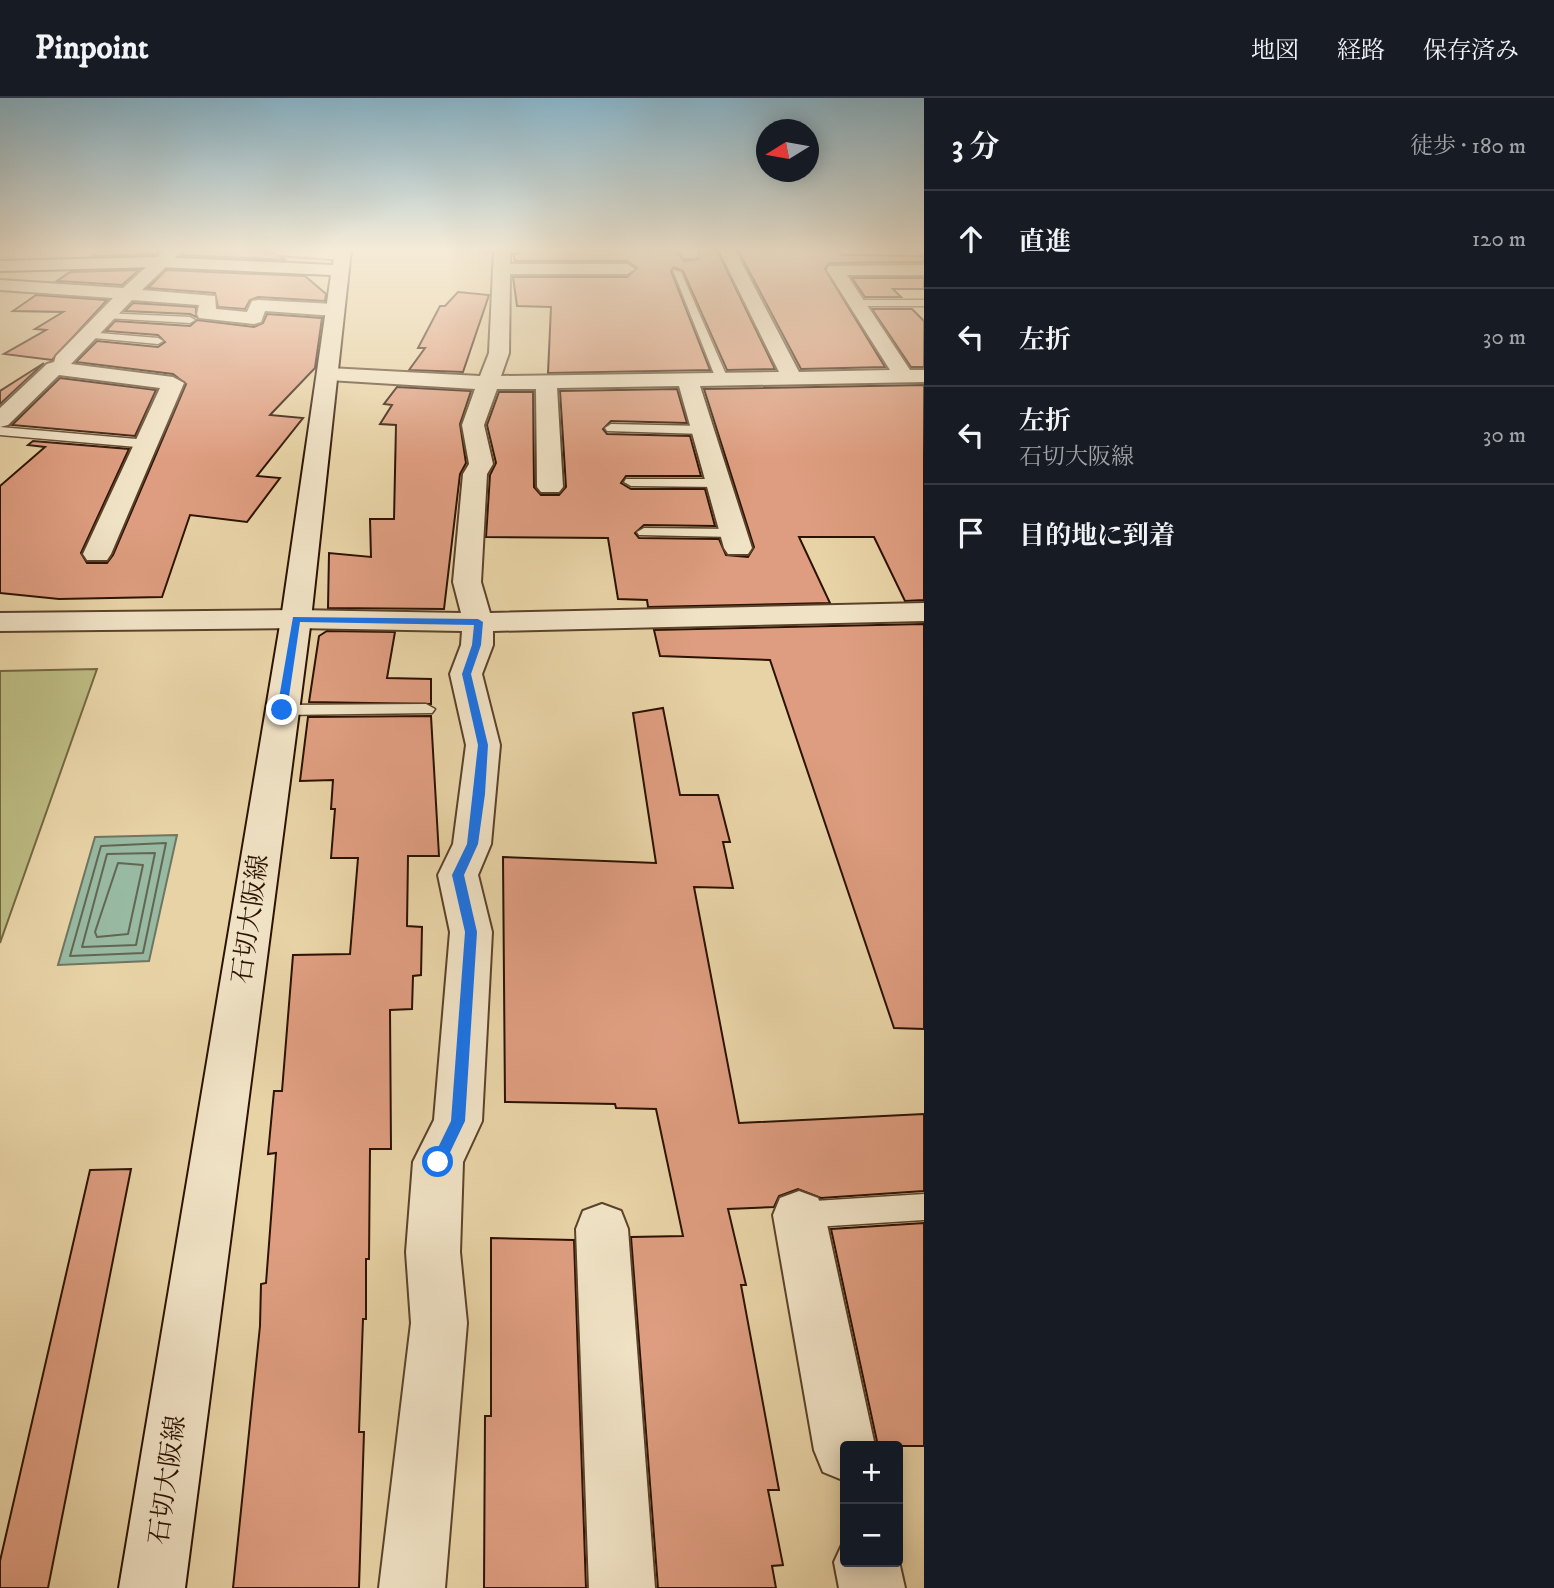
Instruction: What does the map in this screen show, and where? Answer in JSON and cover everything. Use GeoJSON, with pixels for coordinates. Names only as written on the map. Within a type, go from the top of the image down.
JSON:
{"type":"FeatureCollection","features":[{"type":"Feature","properties":{"kind":"street"},"geometry":{"type":"LineString","coordinates":[[63,360],[102,320]]}},
{"type":"Feature","properties":{"kind":"street","name":"石切大阪線"},"geometry":{"type":"LineString","coordinates":[[152,1588],[296,619],[334,320]]}},
{"type":"Feature","properties":{"kind":"street"},"geometry":{"type":"LineString","coordinates":[[412,1588],[439,1323],[432,1252],[438,1162],[458,1121],[471,932],[458,875],[472,844],[480,794],[483,745],[466,674],[477,645],[478,622],[467,582],[472,497],[475,474],[481,464],[473,425],[499,353],[500,320]]}},
{"type":"Feature","properties":{"kind":"street"},"geometry":{"type":"LineString","coordinates":[[762,320],[792,378]]}},
{"type":"Feature","properties":{"kind":"street"},"geometry":{"type":"LineString","coordinates":[[869,320],[914,376]]}},
{"type":"Feature","properties":{"kind":"street"},"geometry":{"type":"LineString","coordinates":[[0,420],[54,368],[173,383],[97,554]]}},
{"type":"Feature","properties":{"kind":"street"},"geometry":{"type":"LineString","coordinates":[[329,374],[489,383],[914,376]]}},
{"type":"Feature","properties":{"kind":"street"},"geometry":{"type":"LineString","coordinates":[[688,380],[735,541]]}},
{"type":"Feature","properties":{"kind":"street"},"geometry":{"type":"LineString","coordinates":[[545,382],[550,487]]}},
{"type":"Feature","properties":{"kind":"street"},"geometry":{"type":"LineString","coordinates":[[0,622],[296,619],[478,622],[924,612]]}},
{"type":"Feature","properties":{"kind":"street"},"geometry":{"type":"LineString","coordinates":[[799,1214],[843,1441]]}},
{"type":"Feature","properties":{"kind":"street"},"geometry":{"type":"LineString","coordinates":[[602,1229],[622,1588]]}},
{"type":"Feature","properties":{"kind":"street"},"geometry":{"type":"LineString","coordinates":[[868,1567],[872,1588]]}},
{"type":"Feature","properties":{"kind":"lane"},"geometry":{"type":"LineString","coordinates":[[182,320],[190,320]]}},
{"type":"Feature","properties":{"kind":"lane"},"geometry":{"type":"LineString","coordinates":[[696,320],[722,379]]}},
{"type":"Feature","properties":{"kind":"lane"},"geometry":{"type":"LineString","coordinates":[[87,335],[159,341]]}},
{"type":"Feature","properties":{"kind":"lane"},"geometry":{"type":"LineString","coordinates":[[611,428],[703,430]]}},
{"type":"Feature","properties":{"kind":"lane"},"geometry":{"type":"LineString","coordinates":[[0,431],[148,443]]}},
{"type":"Feature","properties":{"kind":"lane"},"geometry":{"type":"LineString","coordinates":[[631,482],[719,483]]}},
{"type":"Feature","properties":{"kind":"lane"},"geometry":{"type":"LineString","coordinates":[[643,532],[735,541]]}},
{"type":"Feature","properties":{"kind":"lane"},"geometry":{"type":"LineString","coordinates":[[282,710],[426,709]]}},
{"type":"Feature","properties":{"kind":"lane"},"geometry":{"type":"LineString","coordinates":[[799,1214],[924,1207]]}},
{"type":"Feature","properties":{"kind":"shaded area"},"geometry":{"type":"Polygon","coordinates":[[[97,669],[0,943],[0,671],[97,669]]]}},
{"type":"Feature","properties":{"kind":"water"},"geometry":{"type":"Polygon","coordinates":[[[177,835],[149,961],[58,965],[95,837],[177,835]]]}},
{"type":"Feature","properties":{"kind":"building"},"geometry":{"type":"Polygon","coordinates":[[[51,320],[89,320],[52,360],[4,354],[46,330],[35,329],[51,320]]]}},
{"type":"Feature","properties":{"kind":"building"},"geometry":{"type":"Polygon","coordinates":[[[197,320],[254,327],[265,320],[322,320],[315,368],[270,415],[303,418],[257,476],[280,478],[247,522],[190,515],[162,597],[59,599],[0,593],[0,486],[45,447],[28,445],[33,441],[129,449],[81,553],[87,563],[107,563],[113,555],[186,384],[173,374],[76,362],[97,341],[158,347],[165,342],[158,335],[106,331],[115,321],[190,326],[197,320]]]}},
{"type":"Feature","properties":{"kind":"building"},"geometry":{"type":"Polygon","coordinates":[[[433,320],[481,320],[463,372],[409,370],[425,348],[418,348],[433,320]]]}},
{"type":"Feature","properties":{"kind":"building"},"geometry":{"type":"Polygon","coordinates":[[[550,320],[690,320],[710,370],[548,373],[550,320]]]}},
{"type":"Feature","properties":{"kind":"building"},"geometry":{"type":"Polygon","coordinates":[[[705,320],[751,320],[775,369],[727,370],[705,320]]]}},
{"type":"Feature","properties":{"kind":"building"},"geometry":{"type":"Polygon","coordinates":[[[775,320],[856,320],[885,367],[801,369],[775,320]]]}},
{"type":"Feature","properties":{"kind":"building"},"geometry":{"type":"Polygon","coordinates":[[[879,320],[924,321],[924,367],[911,367],[879,320]]]}},
{"type":"Feature","properties":{"kind":"building"},"geometry":{"type":"Polygon","coordinates":[[[44,363],[0,404],[0,391],[44,363]]]}},
{"type":"Feature","properties":{"kind":"building"},"geometry":{"type":"Polygon","coordinates":[[[60,378],[156,390],[135,436],[12,425],[60,378]]]}},
{"type":"Feature","properties":{"kind":"building"},"geometry":{"type":"Polygon","coordinates":[[[924,385],[924,600],[905,601],[874,537],[799,537],[830,603],[648,607],[647,600],[618,599],[608,538],[486,537],[490,475],[496,463],[487,425],[499,392],[533,392],[534,487],[541,495],[559,495],[566,487],[560,391],[677,389],[687,423],[611,421],[603,429],[607,434],[690,436],[701,476],[626,476],[621,483],[631,489],[705,489],[715,526],[644,525],[635,533],[639,538],[719,539],[726,555],[748,557],[754,547],[704,389],[924,385]]]}},
{"type":"Feature","properties":{"kind":"building"},"geometry":{"type":"Polygon","coordinates":[[[397,387],[471,391],[460,424],[466,463],[460,474],[444,609],[328,608],[329,553],[371,557],[370,519],[394,519],[396,425],[380,424],[392,405],[384,404],[397,387]]]}},
{"type":"Feature","properties":{"kind":"building"},"geometry":{"type":"Polygon","coordinates":[[[924,624],[924,1029],[894,1028],[770,660],[660,656],[654,630],[924,624]]]}},
{"type":"Feature","properties":{"kind":"building"},"geometry":{"type":"Polygon","coordinates":[[[327,631],[395,632],[387,678],[431,679],[431,704],[309,702],[319,636],[327,631]]]}},
{"type":"Feature","properties":{"kind":"building"},"geometry":{"type":"Polygon","coordinates":[[[663,708],[680,795],[718,795],[730,842],[723,842],[733,888],[694,887],[739,1123],[924,1114],[924,1191],[821,1198],[798,1189],[779,1196],[774,1207],[728,1209],[746,1285],[741,1285],[779,1490],[768,1490],[783,1565],[772,1566],[776,1588],[658,1588],[631,1237],[683,1236],[656,1109],[616,1108],[615,1104],[505,1102],[503,857],[656,863],[633,713],[663,708]]]}},
{"type":"Feature","properties":{"kind":"building"},"geometry":{"type":"Polygon","coordinates":[[[431,716],[439,856],[408,856],[407,926],[422,927],[421,975],[413,976],[412,1009],[390,1010],[391,1149],[370,1149],[369,1259],[366,1259],[366,1319],[363,1319],[359,1432],[364,1432],[359,1588],[233,1588],[260,1326],[261,1284],[266,1283],[276,1153],[268,1154],[274,1091],[282,1091],[293,955],[350,954],[358,858],[331,858],[335,809],[331,809],[333,780],[300,781],[308,717],[431,716]]]}},
{"type":"Feature","properties":{"kind":"building"},"geometry":{"type":"Polygon","coordinates":[[[131,1169],[48,1588],[0,1588],[0,1561],[90,1170],[131,1169]]]}},
{"type":"Feature","properties":{"kind":"building"},"geometry":{"type":"Polygon","coordinates":[[[924,1223],[924,1446],[903,1446],[903,1441],[877,1441],[831,1229],[924,1223]]]}},
{"type":"Feature","properties":{"kind":"building"},"geometry":{"type":"Polygon","coordinates":[[[491,1238],[574,1240],[586,1588],[484,1588],[485,1416],[491,1416],[491,1238]]]}},
{"type":"Feature","properties":{"kind":"route"},"geometry":{"type":"LineString","coordinates":[[282,710],[296,619],[478,622],[477,645],[466,674],[483,745],[480,794],[472,844],[458,875],[471,932],[458,1121],[438,1162]]}}]}
